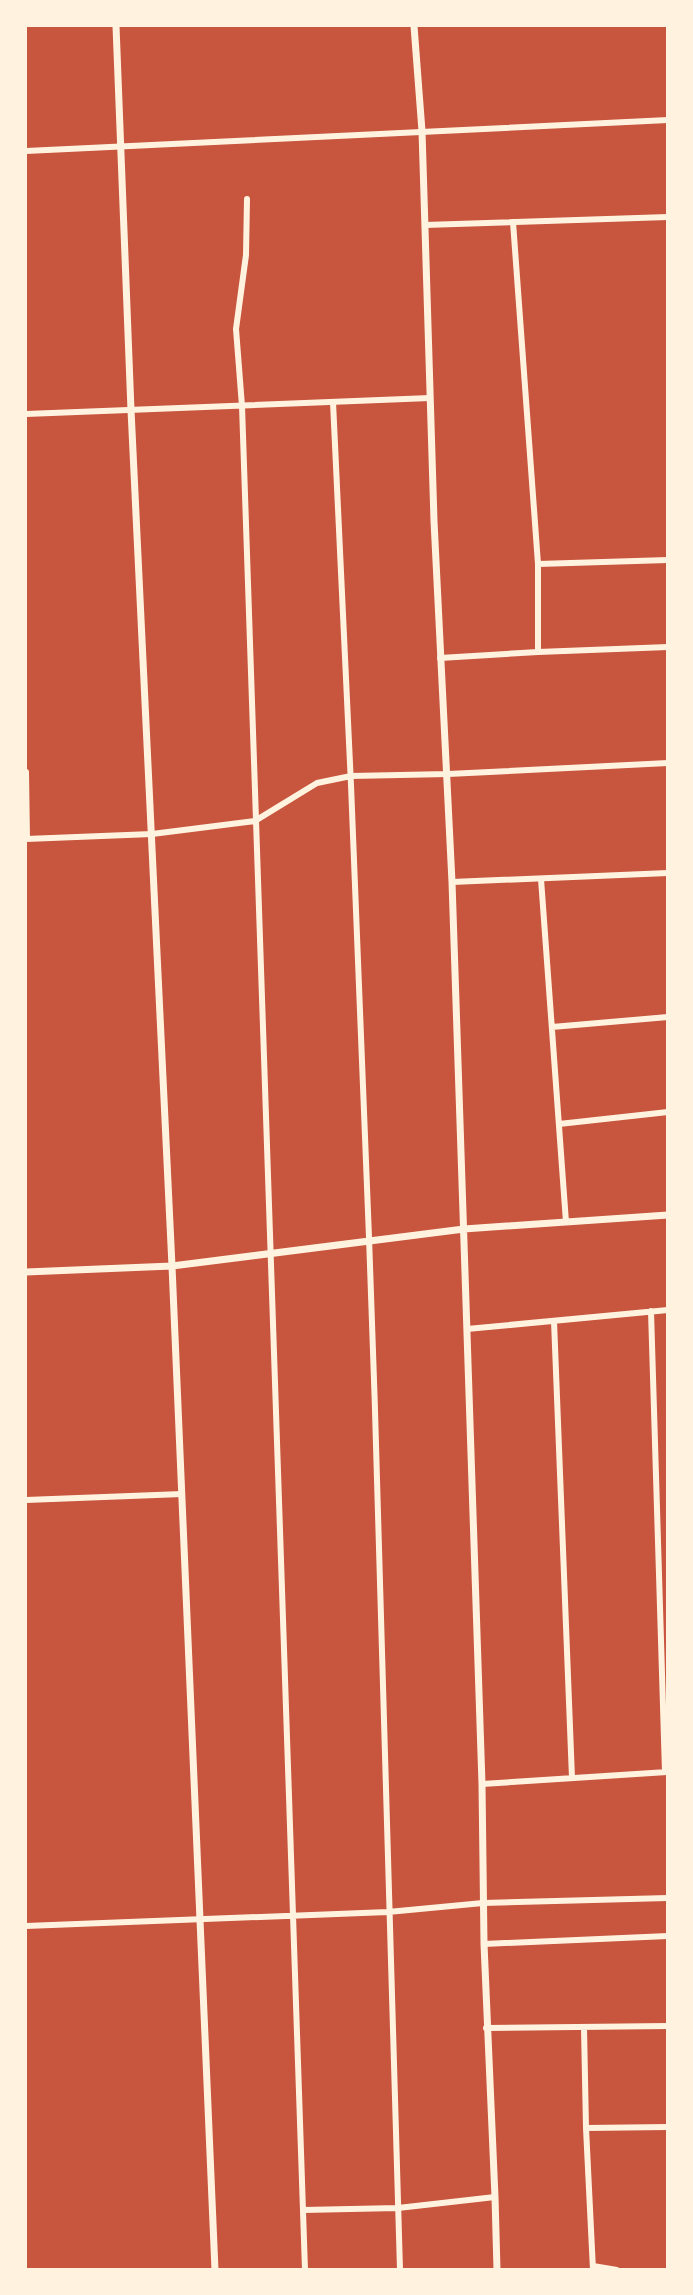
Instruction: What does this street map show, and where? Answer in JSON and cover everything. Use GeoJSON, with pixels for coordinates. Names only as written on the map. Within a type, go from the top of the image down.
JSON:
{"type":"FeatureCollection","features":[{"type":"Feature","properties":{"kind":"street"},"geometry":{"type":"LineString","coordinates":[[116,26],[131,410],[172,1266],[215,2270]]}},
{"type":"Feature","properties":{"kind":"street"},"geometry":{"type":"LineString","coordinates":[[414,26],[422,131],[440,658],[452,882],[482,1784],[486,2028],[497,2270]]}},
{"type":"Feature","properties":{"kind":"street"},"geometry":{"type":"LineString","coordinates":[[26,151],[668,120]]}},
{"type":"Feature","properties":{"kind":"street"},"geometry":{"type":"LineString","coordinates":[[248,199],[243,289],[236,328],[242,406],[305,2270]]}},
{"type":"Feature","properties":{"kind":"street"},"geometry":{"type":"LineString","coordinates":[[425,225],[668,217]]}},
{"type":"Feature","properties":{"kind":"street"},"geometry":{"type":"LineString","coordinates":[[513,222],[538,564],[538,652]]}},
{"type":"Feature","properties":{"kind":"street"},"geometry":{"type":"LineString","coordinates":[[26,414],[430,398]]}},
{"type":"Feature","properties":{"kind":"street"},"geometry":{"type":"LineString","coordinates":[[333,402],[370,1241],[400,2270]]}},
{"type":"Feature","properties":{"kind":"street"},"geometry":{"type":"LineString","coordinates":[[538,564],[668,560]]}},
{"type":"Feature","properties":{"kind":"street"},"geometry":{"type":"LineString","coordinates":[[440,658],[668,647]]}},
{"type":"Feature","properties":{"kind":"street"},"geometry":{"type":"LineString","coordinates":[[26,772],[26,839],[152,834],[255,821],[317,783],[351,776],[448,774],[668,763]]}},
{"type":"Feature","properties":{"kind":"street"},"geometry":{"type":"LineString","coordinates":[[452,882],[668,873]]}},
{"type":"Feature","properties":{"kind":"street"},"geometry":{"type":"LineString","coordinates":[[541,879],[566,1222]]}},
{"type":"Feature","properties":{"kind":"street"},"geometry":{"type":"LineString","coordinates":[[552,1027],[668,1017]]}},
{"type":"Feature","properties":{"kind":"street"},"geometry":{"type":"LineString","coordinates":[[559,1124],[668,1112]]}},
{"type":"Feature","properties":{"kind":"street"},"geometry":{"type":"LineString","coordinates":[[26,1272],[172,1266],[464,1229],[668,1215]]}},
{"type":"Feature","properties":{"kind":"street"},"geometry":{"type":"LineString","coordinates":[[467,1329],[668,1310]]}},
{"type":"Feature","properties":{"kind":"street"},"geometry":{"type":"LineString","coordinates":[[482,1784],[666,1772],[664,1629],[651,1311]]}},
{"type":"Feature","properties":{"kind":"street"},"geometry":{"type":"LineString","coordinates":[[554,1321],[572,1778]]}},
{"type":"Feature","properties":{"kind":"street"},"geometry":{"type":"LineString","coordinates":[[26,1500],[182,1494]]}},
{"type":"Feature","properties":{"kind":"street"},"geometry":{"type":"LineString","coordinates":[[26,1926],[388,1912],[483,1903],[668,1898]]}},
{"type":"Feature","properties":{"kind":"street"},"geometry":{"type":"LineString","coordinates":[[484,1944],[668,1936]]}},
{"type":"Feature","properties":{"kind":"street"},"geometry":{"type":"LineString","coordinates":[[486,2028],[668,2026]]}},
{"type":"Feature","properties":{"kind":"street"},"geometry":{"type":"LineString","coordinates":[[584,2028],[593,2268],[617,2270]]}},
{"type":"Feature","properties":{"kind":"street"},"geometry":{"type":"LineString","coordinates":[[586,2128],[668,2127]]}},
{"type":"Feature","properties":{"kind":"street"},"geometry":{"type":"LineString","coordinates":[[303,2210],[398,2208],[495,2197]]}}]}
